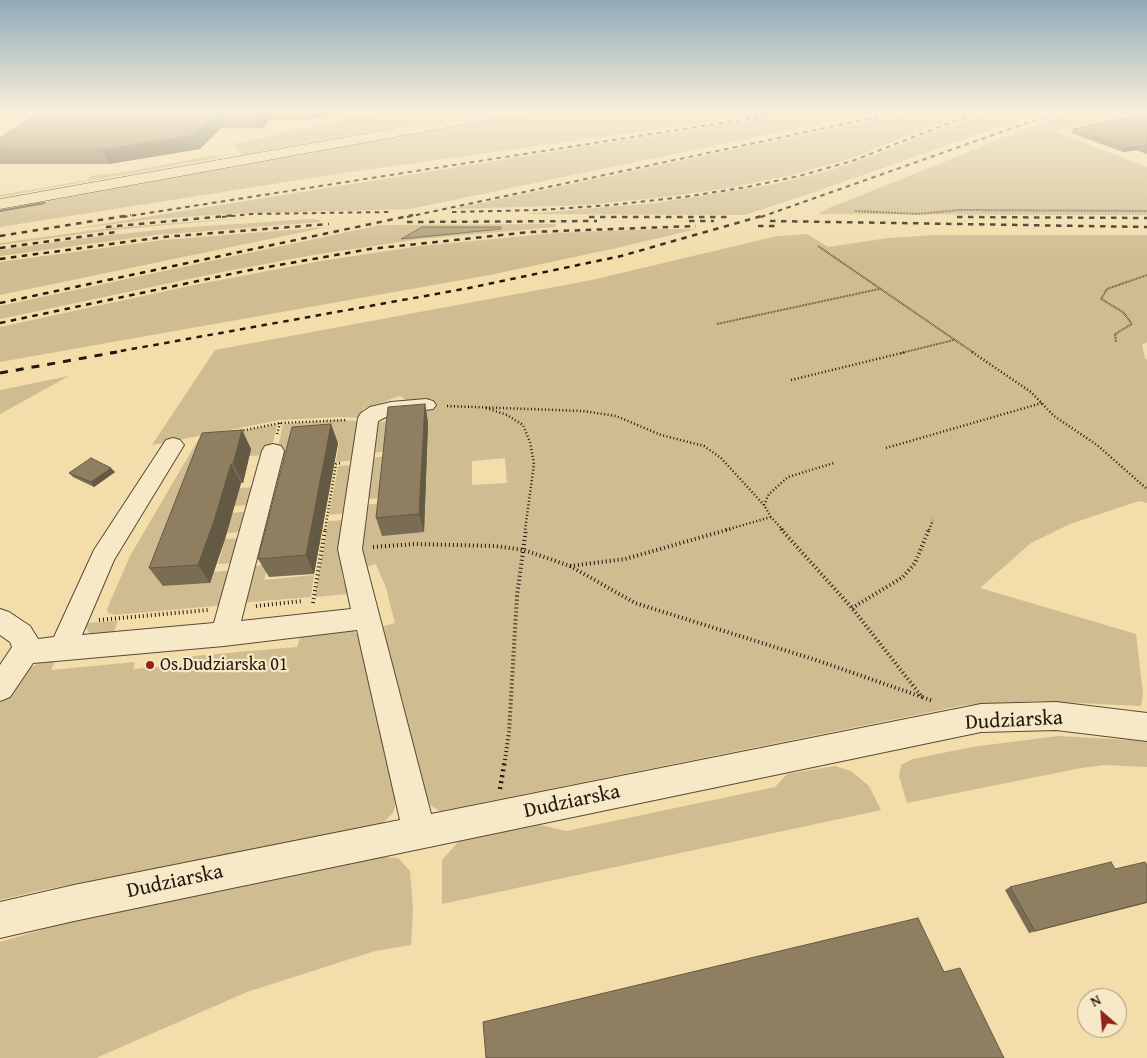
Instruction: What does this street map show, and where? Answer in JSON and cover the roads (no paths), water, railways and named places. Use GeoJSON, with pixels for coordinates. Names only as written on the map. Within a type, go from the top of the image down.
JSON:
{"type":"FeatureCollection","features":[{"type":"Feature","properties":{"kind":"main road"},"geometry":{"type":"LineString","coordinates":[[0,204],[242,160]]}},
{"type":"Feature","properties":{"kind":"street"},"geometry":{"type":"LineString","coordinates":[[419,833],[350,549],[368,418],[377,412],[391,408],[426,405]]}},
{"type":"Feature","properties":{"kind":"street"},"geometry":{"type":"LineString","coordinates":[[63,647],[103,557],[173,445]]}},
{"type":"Feature","properties":{"kind":"street"},"geometry":{"type":"LineString","coordinates":[[224,634],[273,451]]}},
{"type":"Feature","properties":{"kind":"street"},"geometry":{"type":"LineString","coordinates":[[25,652],[63,647],[308,626],[367,618]]}},
{"type":"Feature","properties":{"kind":"street"},"geometry":{"type":"LineString","coordinates":[[0,620],[24,638],[25,652],[0,688]]}},
{"type":"Feature","properties":{"kind":"street","name":"Dudziarska"},"geometry":{"type":"LineString","coordinates":[[0,920],[74,903],[981,718],[1056,716],[1147,727]]}},
{"type":"Feature","properties":{"kind":"waterway"},"geometry":{"type":"LineString","coordinates":[[0,211],[44,203]]}},
{"type":"Feature","properties":{"kind":"railway"},"geometry":{"type":"LineString","coordinates":[[123,217],[484,160]]}},
{"type":"Feature","properties":{"kind":"railway"},"geometry":{"type":"LineString","coordinates":[[407,217],[673,160]]}},
{"type":"Feature","properties":{"kind":"railway"},"geometry":{"type":"LineString","coordinates":[[452,212],[540,210],[684,197],[799,176],[854,160]]}},
{"type":"Feature","properties":{"kind":"railway"},"geometry":{"type":"LineString","coordinates":[[761,217],[921,160]]}},
{"type":"Feature","properties":{"kind":"railway"},"geometry":{"type":"LineString","coordinates":[[222,217],[252,214],[389,212]]}},
{"type":"Feature","properties":{"kind":"railway"},"geometry":{"type":"LineString","coordinates":[[0,236],[131,215]]}},
{"type":"Feature","properties":{"kind":"railway"},"geometry":{"type":"LineString","coordinates":[[106,227],[236,215]]}},
{"type":"Feature","properties":{"kind":"railway"},"geometry":{"type":"LineString","coordinates":[[0,303],[413,215]]}},
{"type":"Feature","properties":{"kind":"railway"},"geometry":{"type":"LineString","coordinates":[[110,353],[469,288],[621,256],[765,215]]}},
{"type":"Feature","properties":{"kind":"railway"},"geometry":{"type":"LineString","coordinates":[[589,217],[729,217]]}},
{"type":"Feature","properties":{"kind":"railway"},"geometry":{"type":"LineString","coordinates":[[957,217],[1147,218]]}},
{"type":"Feature","properties":{"kind":"railway"},"geometry":{"type":"LineString","coordinates":[[407,222],[597,221]]}},
{"type":"Feature","properties":{"kind":"railway"},"geometry":{"type":"LineString","coordinates":[[689,221],[714,221]]}},
{"type":"Feature","properties":{"kind":"railway"},"geometry":{"type":"LineString","coordinates":[[770,221],[1147,227]]}},
{"type":"Feature","properties":{"kind":"railway"},"geometry":{"type":"LineString","coordinates":[[0,259],[163,237],[329,224]]}},
{"type":"Feature","properties":{"kind":"railway"},"geometry":{"type":"LineString","coordinates":[[0,323],[245,271],[370,249],[530,232],[696,226]]}},
{"type":"Feature","properties":{"kind":"railway"},"geometry":{"type":"LineString","coordinates":[[758,226],[779,226]]}},
{"type":"Feature","properties":{"kind":"railway"},"geometry":{"type":"LineString","coordinates":[[0,248],[116,232]]}},
{"type":"Feature","properties":{"kind":"railway"},"geometry":{"type":"LineString","coordinates":[[0,373],[117,352]]}},
{"type":"Feature","properties":{"kind":"place","name":"Os.Dudziarska 01"},"geometry":{"type":"Point","coordinates":[150,665]}}]}
